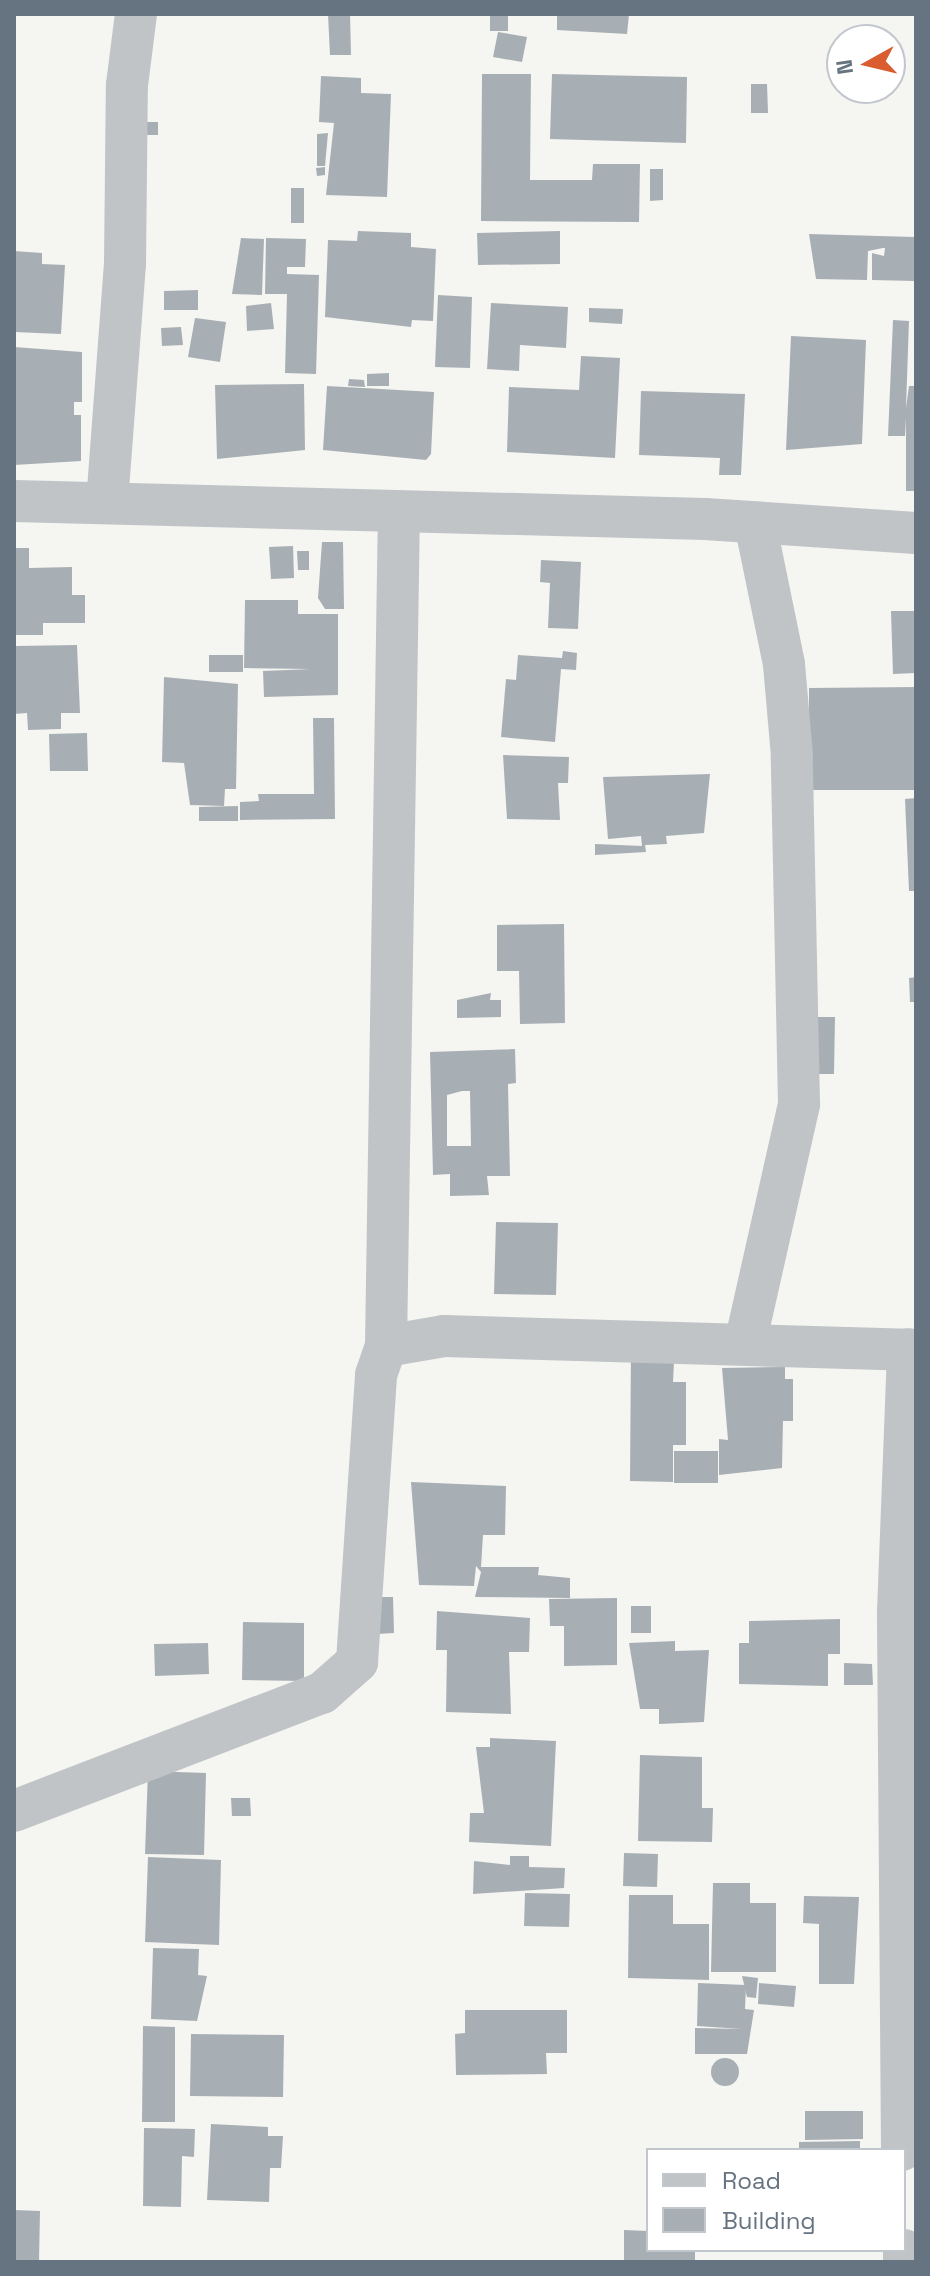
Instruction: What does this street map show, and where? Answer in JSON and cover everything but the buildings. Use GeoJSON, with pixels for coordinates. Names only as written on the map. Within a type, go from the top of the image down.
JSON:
{"type":"FeatureCollection","features":[{"type":"Feature","properties":{"kind":"street"},"geometry":{"type":"LineString","coordinates":[[107,503],[136,14]]}},
{"type":"Feature","properties":{"kind":"street"},"geometry":{"type":"LineString","coordinates":[[14,501],[755,523],[916,533]]}},
{"type":"Feature","properties":{"kind":"street"},"geometry":{"type":"LineString","coordinates":[[14,1811],[322,1693],[357,1662],[376,1375],[386,1346],[399,512]]}},
{"type":"Feature","properties":{"kind":"street"},"geometry":{"type":"LineString","coordinates":[[745,1344],[799,1089],[792,756],[784,664],[755,523]]}},
{"type":"Feature","properties":{"kind":"street"},"geometry":{"type":"LineString","coordinates":[[386,1346],[444,1336],[912,1350],[898,1612],[902,2148]]}}]}
